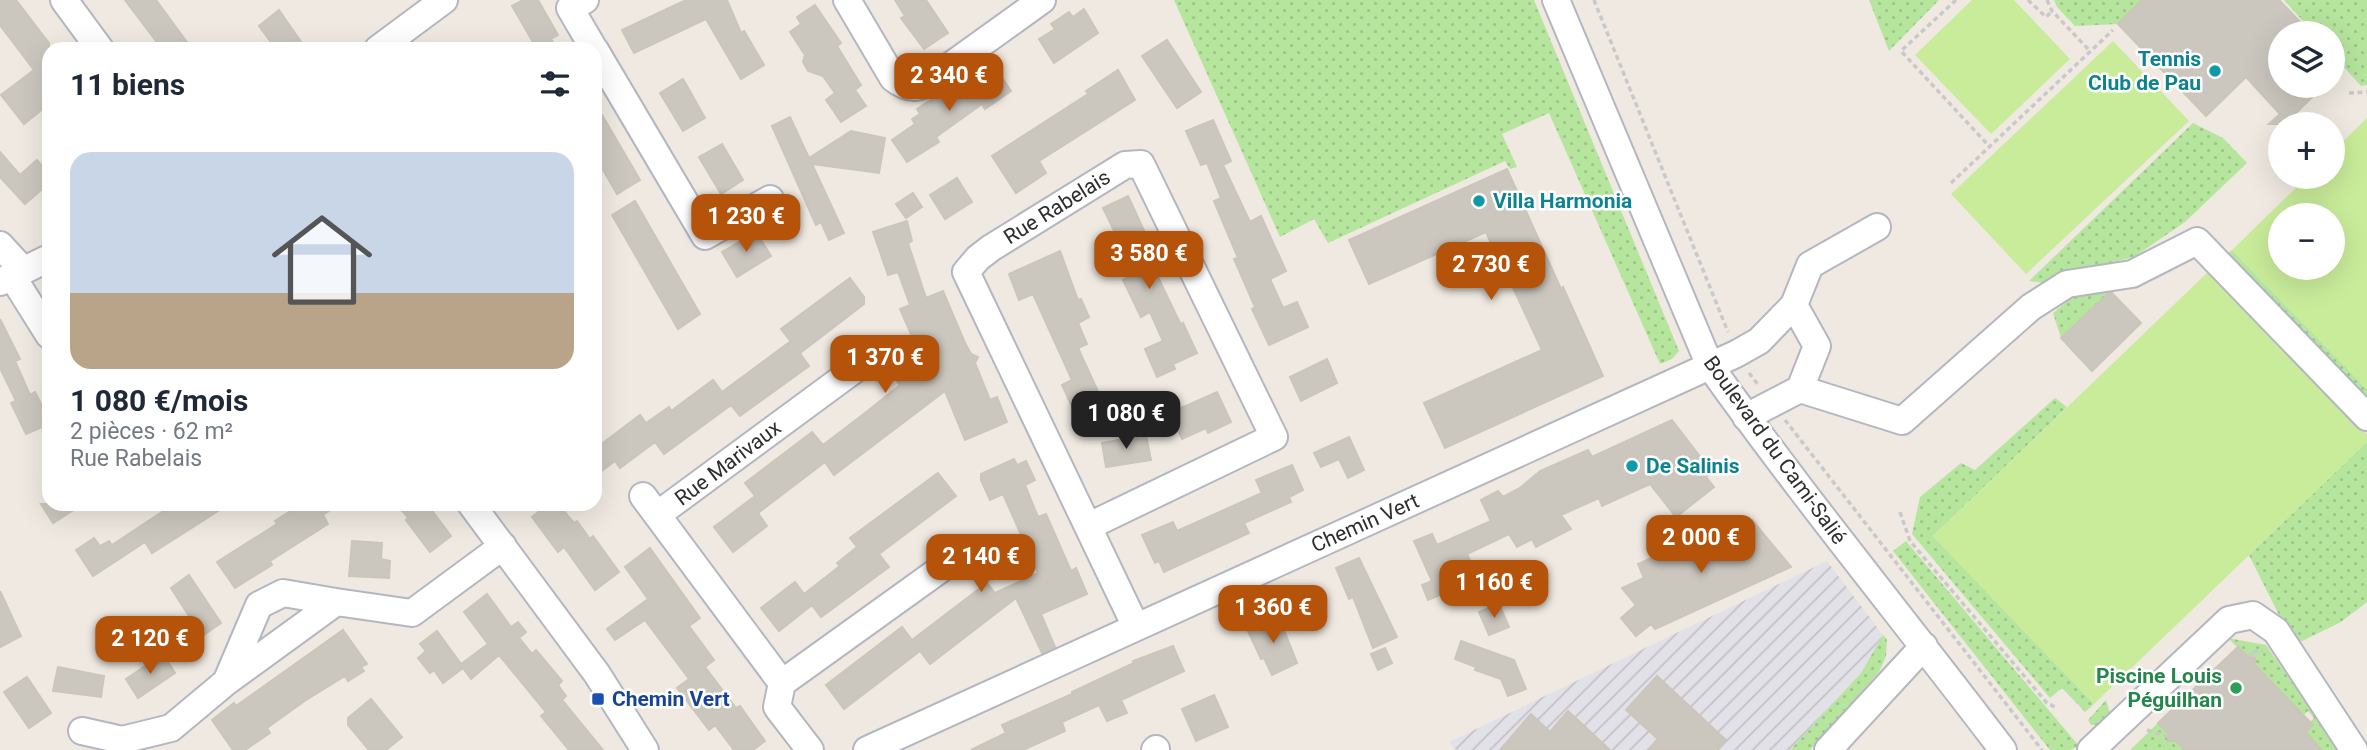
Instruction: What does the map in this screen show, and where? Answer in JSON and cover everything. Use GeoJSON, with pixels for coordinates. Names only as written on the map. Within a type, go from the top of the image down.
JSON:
{"type":"FeatureCollection","features":[{"type":"Feature","properties":{"kind":"street"},"geometry":{"type":"LineString","coordinates":[[64,0],[95,42]]}},
{"type":"Feature","properties":{"kind":"street"},"geometry":{"type":"LineString","coordinates":[[387,42],[444,0]]}},
{"type":"Feature","properties":{"kind":"street"},"geometry":{"type":"LineString","coordinates":[[585,0],[570,8],[590,42]]}},
{"type":"Feature","properties":{"kind":"street"},"geometry":{"type":"LineString","coordinates":[[847,0],[893,78],[904,86],[913,88],[925,85],[1042,0]]}},
{"type":"Feature","properties":{"kind":"street","name":"Boulevard du Cami-Salié"},"geometry":{"type":"LineString","coordinates":[[1556,0],[1710,366],[1889,605],[1924,646],[2003,750]]}},
{"type":"Feature","properties":{"kind":"street"},"geometry":{"type":"LineString","coordinates":[[602,62],[705,236],[770,199]]}},
{"type":"Feature","properties":{"kind":"street","name":"Rue Rabelais"},"geometry":{"type":"LineString","coordinates":[[1089,526],[1274,437],[1142,164],[1125,165],[991,248],[966,271],[1136,627]]}},
{"type":"Feature","properties":{"kind":"street"},"geometry":{"type":"LineString","coordinates":[[1746,417],[1800,388],[1817,346],[1794,305],[1810,265],[1877,227]]}},
{"type":"Feature","properties":{"kind":"street"},"geometry":{"type":"LineString","coordinates":[[1800,388],[1902,421],[2031,307],[2067,284],[2132,274],[2196,241],[2367,417]]}},
{"type":"Feature","properties":{"kind":"street"},"geometry":{"type":"LineString","coordinates":[[0,245],[12,276],[42,324]]}},
{"type":"Feature","properties":{"kind":"street"},"geometry":{"type":"LineString","coordinates":[[12,276],[42,261]]}},
{"type":"Feature","properties":{"kind":"street","name":"Chemin Vert"},"geometry":{"type":"LineString","coordinates":[[867,750],[901,744],[1136,627],[1710,366],[1759,341],[1794,305]]}},
{"type":"Feature","properties":{"kind":"street","name":"Rue Marivaux"},"geometry":{"type":"LineString","coordinates":[[782,682],[650,506],[866,361]]}},
{"type":"Feature","properties":{"kind":"street"},"geometry":{"type":"LineString","coordinates":[[476,511],[597,674],[645,750]]}},
{"type":"Feature","properties":{"kind":"street"},"geometry":{"type":"LineString","coordinates":[[226,682],[259,605],[283,593],[412,613],[503,546]]}},
{"type":"Feature","properties":{"kind":"street"},"geometry":{"type":"LineString","coordinates":[[810,750],[777,707],[782,682],[949,563]]}},
{"type":"Feature","properties":{"kind":"street"},"geometry":{"type":"LineString","coordinates":[[82,731],[125,745],[174,739],[226,682],[336,602]]}},
{"type":"Feature","properties":{"kind":"street"},"geometry":{"type":"LineString","coordinates":[[2091,750],[2229,620],[2253,615],[2276,631],[2354,750]]}},
{"type":"Feature","properties":{"kind":"street"},"geometry":{"type":"LineString","coordinates":[[1828,750],[1924,646]]}},
{"type":"Feature","properties":{"kind":"path"},"geometry":{"type":"LineString","coordinates":[[1956,0],[1901,51],[1989,146]]}},
{"type":"Feature","properties":{"kind":"path"},"geometry":{"type":"LineString","coordinates":[[2028,0],[2046,17],[2052,10]]}},
{"type":"Feature","properties":{"kind":"path"},"geometry":{"type":"LineString","coordinates":[[2047,0],[2052,10],[2090,51]]}},
{"type":"Feature","properties":{"kind":"path"},"geometry":{"type":"LineString","coordinates":[[1951,183],[2112,30]]}},
{"type":"Feature","properties":{"kind":"path"},"geometry":{"type":"LineString","coordinates":[[2349,93],[2367,92]]}},
{"type":"Feature","properties":{"kind":"path"},"geometry":{"type":"LineString","coordinates":[[1900,512],[1910,541],[2047,703],[2055,707]]}},
{"type":"Feature","properties":{"kind":"path"},"geometry":{"type":"LineString","coordinates":[[2150,730],[2169,737]]}},
{"type":"Feature","properties":{"kind":"shaded area"},"geometry":{"type":"Polygon","coordinates":[[[1827,561],[1883,635],[1861,673],[1790,750],[1456,750],[1449,742],[1827,561]]]}},
{"type":"Feature","properties":{"kind":"green space"},"geometry":{"type":"Polygon","coordinates":[[[1174,0],[1534,0],[1679,351],[1672,359],[1660,364],[1549,113],[1502,134],[1517,167],[1510,169],[1505,161],[1328,243],[1314,219],[1280,237],[1174,0]]]}},
{"type":"Feature","properties":{"kind":"green space"},"geometry":{"type":"Polygon","coordinates":[[[1869,0],[1939,0],[1889,51],[1869,0]]]}},
{"type":"Feature","properties":{"kind":"green space"},"geometry":{"type":"Polygon","coordinates":[[[1972,0],[2014,0],[2070,59],[1991,134],[1915,55],[1972,0]]]}},
{"type":"Feature","properties":{"kind":"green space"},"geometry":{"type":"Polygon","coordinates":[[[2054,0],[2142,0],[2118,24],[2075,26],[2054,0]]]}},
{"type":"Feature","properties":{"kind":"green space"},"geometry":{"type":"Polygon","coordinates":[[[2284,0],[2367,0],[2367,85],[2361,86],[2345,68],[2345,21],[2303,21],[2284,0]]]}},
{"type":"Feature","properties":{"kind":"green space"},"geometry":{"type":"Polygon","coordinates":[[[2113,41],[2189,121],[2026,274],[1951,194],[2113,41]]]}},
{"type":"Feature","properties":{"kind":"green space"},"geometry":{"type":"Polygon","coordinates":[[[2367,118],[2367,389],[2232,250],[2268,215],[2268,280],[2345,280],[2345,203],[2280,203],[2295,189],[2345,189],[2345,139],[2367,118]]]}},
{"type":"Feature","properties":{"kind":"green space"},"geometry":{"type":"Polygon","coordinates":[[[2193,123],[2223,138],[2247,163],[2185,222],[2134,257],[2073,272],[2053,284],[2029,281],[2193,123]]]}},
{"type":"Feature","properties":{"kind":"green space"},"geometry":{"type":"Polygon","coordinates":[[[2232,250],[2367,389],[2367,407],[2226,255],[2232,250]]]}},
{"type":"Feature","properties":{"kind":"green space"},"geometry":{"type":"Polygon","coordinates":[[[2210,270],[2367,434],[2367,442],[2094,704],[1933,536],[2210,270]]]}},
{"type":"Feature","properties":{"kind":"green space"},"geometry":{"type":"Polygon","coordinates":[[[2085,287],[2111,292],[2061,338],[2053,313],[2085,287]]]}},
{"type":"Feature","properties":{"kind":"green space"},"geometry":{"type":"Polygon","coordinates":[[[2055,398],[2067,407],[1933,536],[2094,704],[2085,712],[2062,688],[2050,698],[1912,534],[1920,497],[1961,463],[1975,470],[2055,398]]]}},
{"type":"Feature","properties":{"kind":"green space"},"geometry":{"type":"Polygon","coordinates":[[[2367,442],[2367,602],[2341,622],[2294,645],[2249,555],[2367,442]]]}},
{"type":"Feature","properties":{"kind":"green space"},"geometry":{"type":"Polygon","coordinates":[[[1906,541],[2079,746],[2070,750],[2050,750],[1893,551],[1906,541]]]}},
{"type":"Feature","properties":{"kind":"green space"},"geometry":{"type":"Polygon","coordinates":[[[1883,635],[1887,639],[1886,656],[1879,672],[1810,750],[1790,750],[1861,673],[1883,635]]]}},
{"type":"Feature","properties":{"kind":"green space"},"geometry":{"type":"Polygon","coordinates":[[[2228,638],[2266,645],[2339,750],[2322,750],[2305,732],[2313,725],[2310,722],[2314,718],[2308,711],[2304,715],[2255,665],[2255,659],[2248,658],[2228,638]]]}},
{"type":"Feature","properties":{"kind":"green space"},"geometry":{"type":"Polygon","coordinates":[[[2106,700],[2112,720],[2103,725],[2091,725],[2088,720],[2106,700]]]}},
{"type":"Feature","properties":{"kind":"green space"},"geometry":{"type":"Polygon","coordinates":[[[2158,723],[2169,734],[2169,741],[2176,741],[2184,750],[2130,750],[2158,723]]]}},
{"type":"Feature","properties":{"kind":"building"},"geometry":{"type":"Polygon","coordinates":[[[0,0],[16,0],[48,42],[42,42],[42,110],[24,124],[1,95],[34,70],[0,25],[0,0]]]}},
{"type":"Feature","properties":{"kind":"building"},"geometry":{"type":"Polygon","coordinates":[[[125,0],[156,0],[187,42],[157,42],[125,0]]]}},
{"type":"Feature","properties":{"kind":"building"},"geometry":{"type":"Polygon","coordinates":[[[523,0],[538,0],[558,35],[551,39],[553,42],[533,42],[512,6],[523,0]]]}},
{"type":"Feature","properties":{"kind":"building"},"geometry":{"type":"Polygon","coordinates":[[[686,0],[727,0],[741,33],[744,31],[764,65],[741,79],[706,19],[634,53],[622,30],[686,0]]]}},
{"type":"Feature","properties":{"kind":"building"},"geometry":{"type":"Polygon","coordinates":[[[895,0],[926,0],[948,33],[924,49],[901,18],[905,16],[895,0]]]}},
{"type":"Feature","properties":{"kind":"building","name":"Tennis Club de Pau"},"geometry":{"type":"Polygon","coordinates":[[[2142,0],[2279,0],[2299,21],[2268,21],[2268,98],[2311,98],[2297,112],[2278,112],[2246,77],[2206,116],[2118,24],[2142,0]]]}},
{"type":"Feature","properties":{"kind":"building"},"geometry":{"type":"Polygon","coordinates":[[[815,5],[841,43],[837,46],[861,85],[855,90],[866,106],[841,122],[826,100],[835,93],[823,76],[808,71],[803,62],[805,55],[790,32],[801,24],[797,17],[815,5]]]}},
{"type":"Feature","properties":{"kind":"building"},"geometry":{"type":"Polygon","coordinates":[[[1084,9],[1098,33],[1054,63],[1039,39],[1055,29],[1051,24],[1069,12],[1073,17],[1084,9]]]}},
{"type":"Feature","properties":{"kind":"building"},"geometry":{"type":"Polygon","coordinates":[[[279,10],[301,42],[271,42],[259,26],[279,10]]]}},
{"type":"Feature","properties":{"kind":"building"},"geometry":{"type":"Polygon","coordinates":[[[1167,40],[1201,92],[1177,108],[1142,56],[1167,40]]]}},
{"type":"Feature","properties":{"kind":"building"},"geometry":{"type":"Polygon","coordinates":[[[997,70],[1011,91],[985,109],[982,104],[936,137],[939,142],[907,162],[892,140],[915,124],[912,119],[920,114],[917,109],[950,87],[954,93],[978,77],[980,80],[997,70]]]}},
{"type":"Feature","properties":{"kind":"building"},"geometry":{"type":"Polygon","coordinates":[[[1118,70],[1135,100],[1039,161],[1046,173],[1016,193],[992,156],[1088,94],[1086,91],[1118,70]]]}},
{"type":"Feature","properties":{"kind":"building"},"geometry":{"type":"Polygon","coordinates":[[[683,79],[705,118],[683,131],[660,93],[683,79]]]}},
{"type":"Feature","properties":{"kind":"building"},"geometry":{"type":"Polygon","coordinates":[[[602,115],[640,180],[617,194],[602,168],[602,115]]]}},
{"type":"Feature","properties":{"kind":"building"},"geometry":{"type":"Polygon","coordinates":[[[790,117],[809,158],[851,131],[885,138],[879,173],[812,164],[844,233],[829,240],[821,222],[816,225],[772,126],[790,117]]]}},
{"type":"Feature","properties":{"kind":"building"},"geometry":{"type":"Polygon","coordinates":[[[1213,120],[1231,161],[1223,165],[1250,222],[1261,216],[1286,271],[1270,279],[1283,308],[1297,302],[1308,327],[1269,345],[1252,309],[1255,307],[1234,259],[1238,258],[1214,201],[1221,198],[1207,163],[1201,165],[1186,131],[1213,120]]]}},
{"type":"Feature","properties":{"kind":"building"},"geometry":{"type":"Polygon","coordinates":[[[722,144],[743,180],[721,194],[699,157],[722,144]]]}},
{"type":"Feature","properties":{"kind":"building"},"geometry":{"type":"Polygon","coordinates":[[[0,152],[20,175],[37,160],[42,166],[42,189],[25,204],[0,177],[0,152]]]}},
{"type":"Feature","properties":{"kind":"building"},"geometry":{"type":"Polygon","coordinates":[[[1507,169],[1603,376],[1445,448],[1424,403],[1542,350],[1486,232],[1369,284],[1349,240],[1507,169]]]}},
{"type":"Feature","properties":{"kind":"building"},"geometry":{"type":"Polygon","coordinates":[[[957,178],[972,202],[945,219],[930,195],[957,178]]]}},
{"type":"Feature","properties":{"kind":"building"},"geometry":{"type":"Polygon","coordinates":[[[913,193],[922,207],[906,218],[896,204],[913,193]]]}},
{"type":"Feature","properties":{"kind":"building"},"geometry":{"type":"Polygon","coordinates":[[[1128,196],[1147,237],[1140,240],[1197,353],[1173,364],[1175,369],[1157,377],[1145,349],[1163,341],[1150,312],[1141,317],[1123,280],[1135,274],[1103,208],[1128,196]]]}},
{"type":"Feature","properties":{"kind":"building"},"geometry":{"type":"Polygon","coordinates":[[[635,201],[700,314],[678,329],[612,215],[635,201]]]}},
{"type":"Feature","properties":{"kind":"building"},"geometry":{"type":"Polygon","coordinates":[[[907,221],[912,241],[908,243],[926,298],[943,291],[965,343],[971,354],[978,357],[975,363],[990,400],[997,397],[1007,422],[965,440],[945,391],[834,475],[825,462],[758,513],[767,526],[733,552],[714,527],[755,496],[745,483],[812,432],[823,445],[865,413],[900,385],[890,371],[909,356],[925,377],[916,351],[918,350],[900,309],[910,305],[898,272],[888,275],[873,232],[907,221]]]}},
{"type":"Feature","properties":{"kind":"building"},"geometry":{"type":"Polygon","coordinates":[[[756,232],[771,256],[737,277],[722,252],[756,232]]]}},
{"type":"Feature","properties":{"kind":"building"},"geometry":{"type":"Polygon","coordinates":[[[1060,251],[1078,300],[1081,299],[1089,317],[1078,323],[1087,344],[1078,348],[1107,411],[1080,424],[1062,385],[1072,380],[1033,294],[1019,300],[1009,274],[1060,251]]]}},
{"type":"Feature","properties":{"kind":"building"},"geometry":{"type":"Polygon","coordinates":[[[850,278],[864,297],[864,304],[800,353],[781,329],[850,278]]]}},
{"type":"Feature","properties":{"kind":"building"},"geometry":{"type":"Polygon","coordinates":[[[2112,293],[2141,323],[2092,371],[2061,338],[2112,293]]]}},
{"type":"Feature","properties":{"kind":"building"},"geometry":{"type":"Polygon","coordinates":[[[0,319],[20,359],[15,361],[30,395],[35,392],[42,406],[42,427],[26,434],[11,403],[16,401],[0,368],[0,319]]]}},
{"type":"Feature","properties":{"kind":"building"},"geometry":{"type":"Polygon","coordinates":[[[791,341],[809,366],[740,416],[731,405],[664,454],[655,442],[620,468],[615,461],[602,471],[602,444],[640,415],[646,423],[669,407],[671,411],[713,380],[722,392],[791,341]]]}},
{"type":"Feature","properties":{"kind":"building"},"geometry":{"type":"Polygon","coordinates":[[[1327,359],[1337,383],[1301,401],[1290,377],[1327,359]]]}},
{"type":"Feature","properties":{"kind":"building"},"geometry":{"type":"Polygon","coordinates":[[[1217,392],[1231,422],[1208,433],[1206,428],[1182,439],[1170,413],[1217,392]]]}},
{"type":"Feature","properties":{"kind":"building"},"geometry":{"type":"Polygon","coordinates":[[[1672,420],[1712,472],[1706,477],[1714,487],[1676,517],[1650,484],[1602,506],[1599,498],[1561,515],[1571,529],[1536,547],[1532,539],[1517,547],[1509,534],[1467,554],[1478,579],[1428,600],[1422,585],[1432,581],[1414,541],[1432,534],[1437,545],[1491,521],[1481,500],[1498,491],[1503,497],[1520,488],[1540,471],[1588,450],[1592,457],[1672,420]]]}},
{"type":"Feature","properties":{"kind":"building"},"geometry":{"type":"Polygon","coordinates":[[[1146,435],[1151,460],[1106,467],[1102,443],[1146,435]]]}},
{"type":"Feature","properties":{"kind":"building"},"geometry":{"type":"Polygon","coordinates":[[[1349,437],[1364,470],[1348,478],[1339,459],[1321,467],[1314,453],[1349,437]]]}},
{"type":"Feature","properties":{"kind":"building"},"geometry":{"type":"Polygon","coordinates":[[[1014,459],[1017,465],[1026,461],[1035,480],[1025,485],[1038,517],[1046,514],[1071,571],[1076,568],[1087,594],[1041,614],[1055,647],[1042,653],[1016,598],[930,664],[920,651],[844,709],[826,685],[902,627],[912,640],[987,583],[995,593],[1038,573],[1003,494],[990,500],[981,480],[981,474],[1014,459]]]}},
{"type":"Feature","properties":{"kind":"building"},"geometry":{"type":"Polygon","coordinates":[[[1292,465],[1303,490],[1289,497],[1291,502],[1244,523],[1249,533],[1164,572],[1159,561],[1155,563],[1142,535],[1173,522],[1177,531],[1262,493],[1256,480],[1292,465]]]}},
{"type":"Feature","properties":{"kind":"building"},"geometry":{"type":"Polygon","coordinates":[[[938,473],[956,496],[879,554],[889,567],[821,617],[812,605],[779,631],[761,608],[795,582],[804,594],[840,566],[837,563],[857,547],[850,538],[938,473]]]}},
{"type":"Feature","properties":{"kind":"building"},"geometry":{"type":"Polygon","coordinates":[[[45,511],[72,511],[53,523],[45,511]]]}},
{"type":"Feature","properties":{"kind":"building"},"geometry":{"type":"Polygon","coordinates":[[[163,511],[218,511],[152,553],[145,542],[93,576],[76,550],[94,538],[100,546],[109,541],[112,545],[163,511]]]}},
{"type":"Feature","properties":{"kind":"building"},"geometry":{"type":"Polygon","coordinates":[[[290,511],[329,511],[323,515],[328,524],[270,561],[272,565],[235,588],[217,562],[277,524],[275,521],[290,511]]]}},
{"type":"Feature","properties":{"kind":"building"},"geometry":{"type":"Polygon","coordinates":[[[402,511],[432,511],[451,536],[430,552],[406,520],[408,518],[402,511]]]}},
{"type":"Feature","properties":{"kind":"building"},"geometry":{"type":"Polygon","coordinates":[[[540,511],[564,511],[574,523],[577,521],[590,539],[593,536],[619,572],[595,590],[564,547],[558,552],[532,517],[540,511]]]}},
{"type":"Feature","properties":{"kind":"building"},"geometry":{"type":"Polygon","coordinates":[[[1752,520],[1791,567],[1655,629],[1651,624],[1636,636],[1621,618],[1636,605],[1622,588],[1644,578],[1638,564],[1720,527],[1723,532],[1752,520]]]}},
{"type":"Feature","properties":{"kind":"building"},"geometry":{"type":"Polygon","coordinates":[[[352,541],[382,543],[381,559],[390,561],[389,578],[349,576],[352,541]]]}},
{"type":"Feature","properties":{"kind":"building"},"geometry":{"type":"Polygon","coordinates":[[[650,548],[700,618],[689,626],[714,660],[705,667],[736,708],[740,706],[765,741],[753,750],[734,750],[715,725],[709,730],[677,688],[689,679],[645,620],[615,640],[607,629],[648,599],[625,567],[650,548]]]}},
{"type":"Feature","properties":{"kind":"building"},"geometry":{"type":"Polygon","coordinates":[[[1359,558],[1397,637],[1373,648],[1353,597],[1349,599],[1336,568],[1359,558]]]}},
{"type":"Feature","properties":{"kind":"building"},"geometry":{"type":"Polygon","coordinates":[[[189,575],[221,623],[202,636],[171,588],[189,575]]]}},
{"type":"Feature","properties":{"kind":"building"},"geometry":{"type":"Polygon","coordinates":[[[0,591],[21,636],[0,647],[0,591]]]}},
{"type":"Feature","properties":{"kind":"building"},"geometry":{"type":"Polygon","coordinates":[[[487,594],[511,627],[518,622],[526,632],[519,638],[532,654],[536,650],[562,681],[558,685],[566,696],[562,700],[603,750],[569,750],[541,716],[546,712],[499,655],[471,679],[463,668],[443,683],[434,670],[430,673],[418,658],[426,651],[420,644],[437,631],[461,664],[488,644],[464,612],[487,594]]]}},
{"type":"Feature","properties":{"kind":"building"},"geometry":{"type":"Polygon","coordinates":[[[1499,604],[1509,627],[1489,635],[1479,612],[1499,604]]]}},
{"type":"Feature","properties":{"kind":"building"},"geometry":{"type":"Polygon","coordinates":[[[1278,615],[1297,663],[1272,675],[1247,629],[1278,615]]]}},
{"type":"Feature","properties":{"kind":"building"},"geometry":{"type":"Polygon","coordinates":[[[343,630],[367,664],[361,667],[364,671],[348,681],[345,676],[306,700],[267,728],[270,733],[245,750],[233,750],[212,720],[343,630]]]}},
{"type":"Feature","properties":{"kind":"building"},"geometry":{"type":"Polygon","coordinates":[[[1461,641],[1514,660],[1526,689],[1508,696],[1501,679],[1475,670],[1476,667],[1455,659],[1461,641]]]}},
{"type":"Feature","properties":{"kind":"building"},"geometry":{"type":"Polygon","coordinates":[[[1173,646],[1184,671],[1121,700],[1127,713],[1107,721],[1099,705],[1062,722],[1065,731],[1023,750],[971,750],[1006,733],[1002,725],[1072,694],[1134,663],[1133,661],[1173,646]]]}},
{"type":"Feature","properties":{"kind":"building","name":"Piscine Louis Péguilhan"},"geometry":{"type":"Polygon","coordinates":[[[2238,647],[2248,657],[2255,658],[2255,665],[2313,725],[2305,732],[2322,750],[2184,750],[2176,741],[2168,741],[2169,734],[2158,723],[2238,647]]]}},
{"type":"Feature","properties":{"kind":"building"},"geometry":{"type":"Polygon","coordinates":[[[1385,648],[1392,663],[1378,670],[1371,654],[1385,648]]]}},
{"type":"Feature","properties":{"kind":"building"},"geometry":{"type":"Polygon","coordinates":[[[163,654],[175,673],[138,698],[126,679],[163,654]]]}},
{"type":"Feature","properties":{"kind":"building"},"geometry":{"type":"Polygon","coordinates":[[[58,667],[104,676],[101,697],[53,691],[58,667]]]}},
{"type":"Feature","properties":{"kind":"building"},"geometry":{"type":"Polygon","coordinates":[[[1657,676],[1726,740],[1717,750],[1648,750],[1658,739],[1626,710],[1657,676]]]}},
{"type":"Feature","properties":{"kind":"building"},"geometry":{"type":"Polygon","coordinates":[[[27,677],[51,713],[29,728],[4,692],[27,677]]]}},
{"type":"Feature","properties":{"kind":"building"},"geometry":{"type":"Polygon","coordinates":[[[1214,695],[1228,727],[1196,741],[1182,709],[1214,695]]]}},
{"type":"Feature","properties":{"kind":"building"},"geometry":{"type":"Polygon","coordinates":[[[371,699],[402,737],[386,750],[369,750],[348,725],[348,718],[371,699]]]}},
{"type":"Feature","properties":{"kind":"building"},"geometry":{"type":"Polygon","coordinates":[[[1568,711],[1610,750],[1500,750],[1531,714],[1550,732],[1568,711]]]}},
{"type":"Feature","properties":{"kind":"place","name":"Tennis Club de Pau"},"geometry":{"type":"Point","coordinates":[2215,71]}},
{"type":"Feature","properties":{"kind":"place","name":"Villa Harmonia"},"geometry":{"type":"Point","coordinates":[1479,201]}},
{"type":"Feature","properties":{"kind":"place","name":"De Salinis"},"geometry":{"type":"Point","coordinates":[1632,466]}},
{"type":"Feature","properties":{"kind":"place","name":"Piscine Louis Péguilhan"},"geometry":{"type":"Point","coordinates":[2236,688]}},
{"type":"Feature","properties":{"kind":"place","name":"Chemin Vert"},"geometry":{"type":"Point","coordinates":[598,699]}}]}
